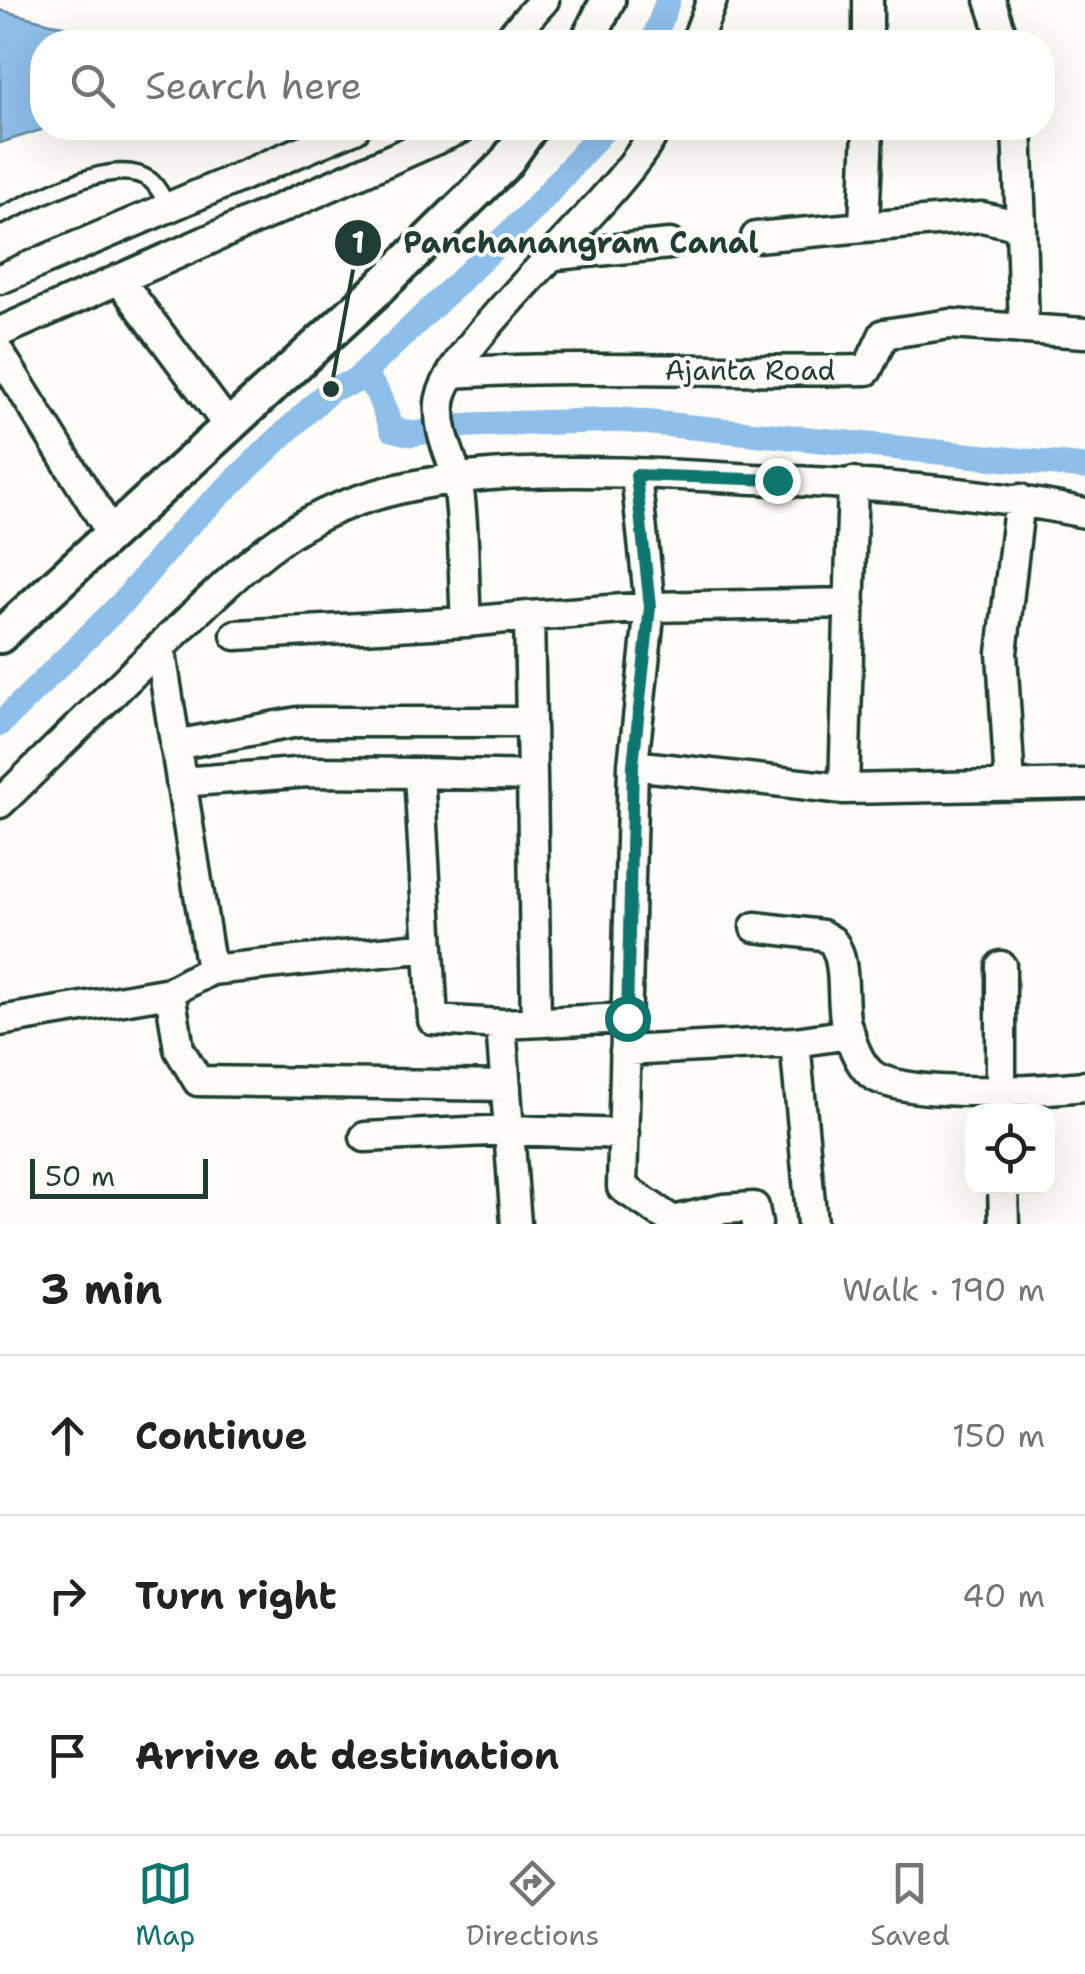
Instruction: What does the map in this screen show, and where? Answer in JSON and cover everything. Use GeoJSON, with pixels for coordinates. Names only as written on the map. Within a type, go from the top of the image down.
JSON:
{"type":"FeatureCollection","features":[{"type":"Feature","properties":{"kind":"street"},"geometry":{"type":"LineString","coordinates":[[517,30],[544,0]]}},
{"type":"Feature","properties":{"kind":"street"},"geometry":{"type":"LineString","coordinates":[[593,30],[608,0]]}},
{"type":"Feature","properties":{"kind":"street"},"geometry":{"type":"LineString","coordinates":[[701,30],[712,0]]}},
{"type":"Feature","properties":{"kind":"street"},"geometry":{"type":"LineString","coordinates":[[868,0],[868,30]]}},
{"type":"Feature","properties":{"kind":"street"},"geometry":{"type":"LineString","coordinates":[[990,0],[1000,30]]}},
{"type":"Feature","properties":{"kind":"street"},"geometry":{"type":"LineString","coordinates":[[0,278],[326,140]]}},
{"type":"Feature","properties":{"kind":"street"},"geometry":{"type":"LineString","coordinates":[[0,332],[435,140]]}},
{"type":"Feature","properties":{"kind":"street"},"geometry":{"type":"LineString","coordinates":[[1,633],[230,428],[504,165],[519,140]]}},
{"type":"Feature","properties":{"kind":"street"},"geometry":{"type":"LineString","coordinates":[[466,622],[458,481],[444,451],[440,400],[452,372],[556,255],[647,140]]}},
{"type":"Feature","properties":{"kind":"street"},"geometry":{"type":"LineString","coordinates":[[864,227],[868,140]]}},
{"type":"Feature","properties":{"kind":"street"},"geometry":{"type":"LineString","coordinates":[[1017,140],[1024,329]]}},
{"type":"Feature","properties":{"kind":"street"},"geometry":{"type":"LineString","coordinates":[[756,237],[982,217],[1021,226]]}},
{"type":"Feature","properties":{"kind":"street"},"geometry":{"type":"LineString","coordinates":[[556,255],[670,244]]}},
{"type":"Feature","properties":{"kind":"street"},"geometry":{"type":"LineString","coordinates":[[119,279],[230,428]]}},
{"type":"Feature","properties":{"kind":"street","name":"Ajanta Road"},"geometry":{"type":"LineString","coordinates":[[452,372],[557,366],[739,372],[867,370],[884,334],[950,324],[1085,332]]}},
{"type":"Feature","properties":{"kind":"street"},"geometry":{"type":"LineString","coordinates":[[0,354],[112,534]]}},
{"type":"Feature","properties":{"kind":"street"},"geometry":{"type":"LineString","coordinates":[[636,475],[650,607],[633,765],[622,1187],[673,1221],[723,1209],[754,1207],[757,1224]]}},
{"type":"Feature","properties":{"kind":"street"},"geometry":{"type":"LineString","coordinates":[[0,803],[160,647],[261,556],[312,520],[370,497],[458,481],[636,475],[853,482],[1020,499],[1085,513]]}},
{"type":"Feature","properties":{"kind":"street"},"geometry":{"type":"LineString","coordinates":[[844,788],[853,482]]}},
{"type":"Feature","properties":{"kind":"street"},"geometry":{"type":"LineString","coordinates":[[1010,786],[1002,653],[1020,499]]}},
{"type":"Feature","properties":{"kind":"street"},"geometry":{"type":"LineString","coordinates":[[236,635],[650,607],[850,603]]}},
{"type":"Feature","properties":{"kind":"street"},"geometry":{"type":"LineString","coordinates":[[528,616],[536,1022]]}},
{"type":"Feature","properties":{"kind":"street"},"geometry":{"type":"LineString","coordinates":[[160,647],[211,970]]}},
{"type":"Feature","properties":{"kind":"street"},"geometry":{"type":"LineString","coordinates":[[176,745],[298,722],[531,722]]}},
{"type":"Feature","properties":{"kind":"street"},"geometry":{"type":"LineString","coordinates":[[633,765],[844,788],[1085,784]]}},
{"type":"Feature","properties":{"kind":"street"},"geometry":{"type":"LineString","coordinates":[[181,782],[309,772],[532,776]]}},
{"type":"Feature","properties":{"kind":"street"},"geometry":{"type":"LineString","coordinates":[[419,773],[433,1020],[500,1024],[627,1018]]}},
{"type":"Feature","properties":{"kind":"street"},"geometry":{"type":"LineString","coordinates":[[755,927],[822,934],[832,940],[850,1034],[857,1056],[871,1074],[889,1082],[1001,1102],[1085,1086]]}},
{"type":"Feature","properties":{"kind":"street"},"geometry":{"type":"LineString","coordinates":[[0,1022],[170,992],[211,970],[429,947]]}},
{"type":"Feature","properties":{"kind":"street"},"geometry":{"type":"LineString","coordinates":[[1000,966],[1001,1102]]}},
{"type":"Feature","properties":{"kind":"street"},"geometry":{"type":"LineString","coordinates":[[170,992],[179,1049],[198,1081],[506,1086]]}},
{"type":"Feature","properties":{"kind":"street"},"geometry":{"type":"LineString","coordinates":[[500,1024],[516,1224]]}},
{"type":"Feature","properties":{"kind":"street"},"geometry":{"type":"LineString","coordinates":[[625,1050],[795,1042],[850,1034]]}},
{"type":"Feature","properties":{"kind":"street"},"geometry":{"type":"LineString","coordinates":[[795,1042],[812,1224]]}},
{"type":"Feature","properties":{"kind":"street"},"geometry":{"type":"LineString","coordinates":[[365,1137],[509,1130],[624,1134]]}},
{"type":"Feature","properties":{"kind":"street"},"geometry":{"type":"LineString","coordinates":[[1004,1194],[1004,1224]]}},
{"type":"Feature","properties":{"kind":"lane"},"geometry":{"type":"LineString","coordinates":[[0,216],[103,173],[124,170],[153,182],[168,206]]}},
{"type":"Feature","properties":{"kind":"water"},"geometry":{"type":"Polygon","coordinates":[[[0,10],[78,30],[30,30],[30,133],[0,143],[0,10]]]}},
{"type":"Feature","properties":{"kind":"waterway"},"geometry":{"type":"LineString","coordinates":[[657,30],[668,0]]}},
{"type":"Feature","properties":{"kind":"waterway"},"geometry":{"type":"LineString","coordinates":[[0,724],[124,601],[183,530],[331,389],[354,382],[534,209],[594,140]]}},
{"type":"Feature","properties":{"kind":"waterway"},"geometry":{"type":"LineString","coordinates":[[363,373],[377,392],[392,429],[412,434],[470,425],[623,420],[1085,467]]}},
{"type":"Feature","properties":{"kind":"place","name":"Panchanangram Canal"},"geometry":{"type":"Point","coordinates":[331,389]}},
{"type":"Feature","properties":{"kind":"route"},"geometry":{"type":"LineString","coordinates":[[627,1018],[633,765],[650,607],[636,475],[777,480]]}}]}
